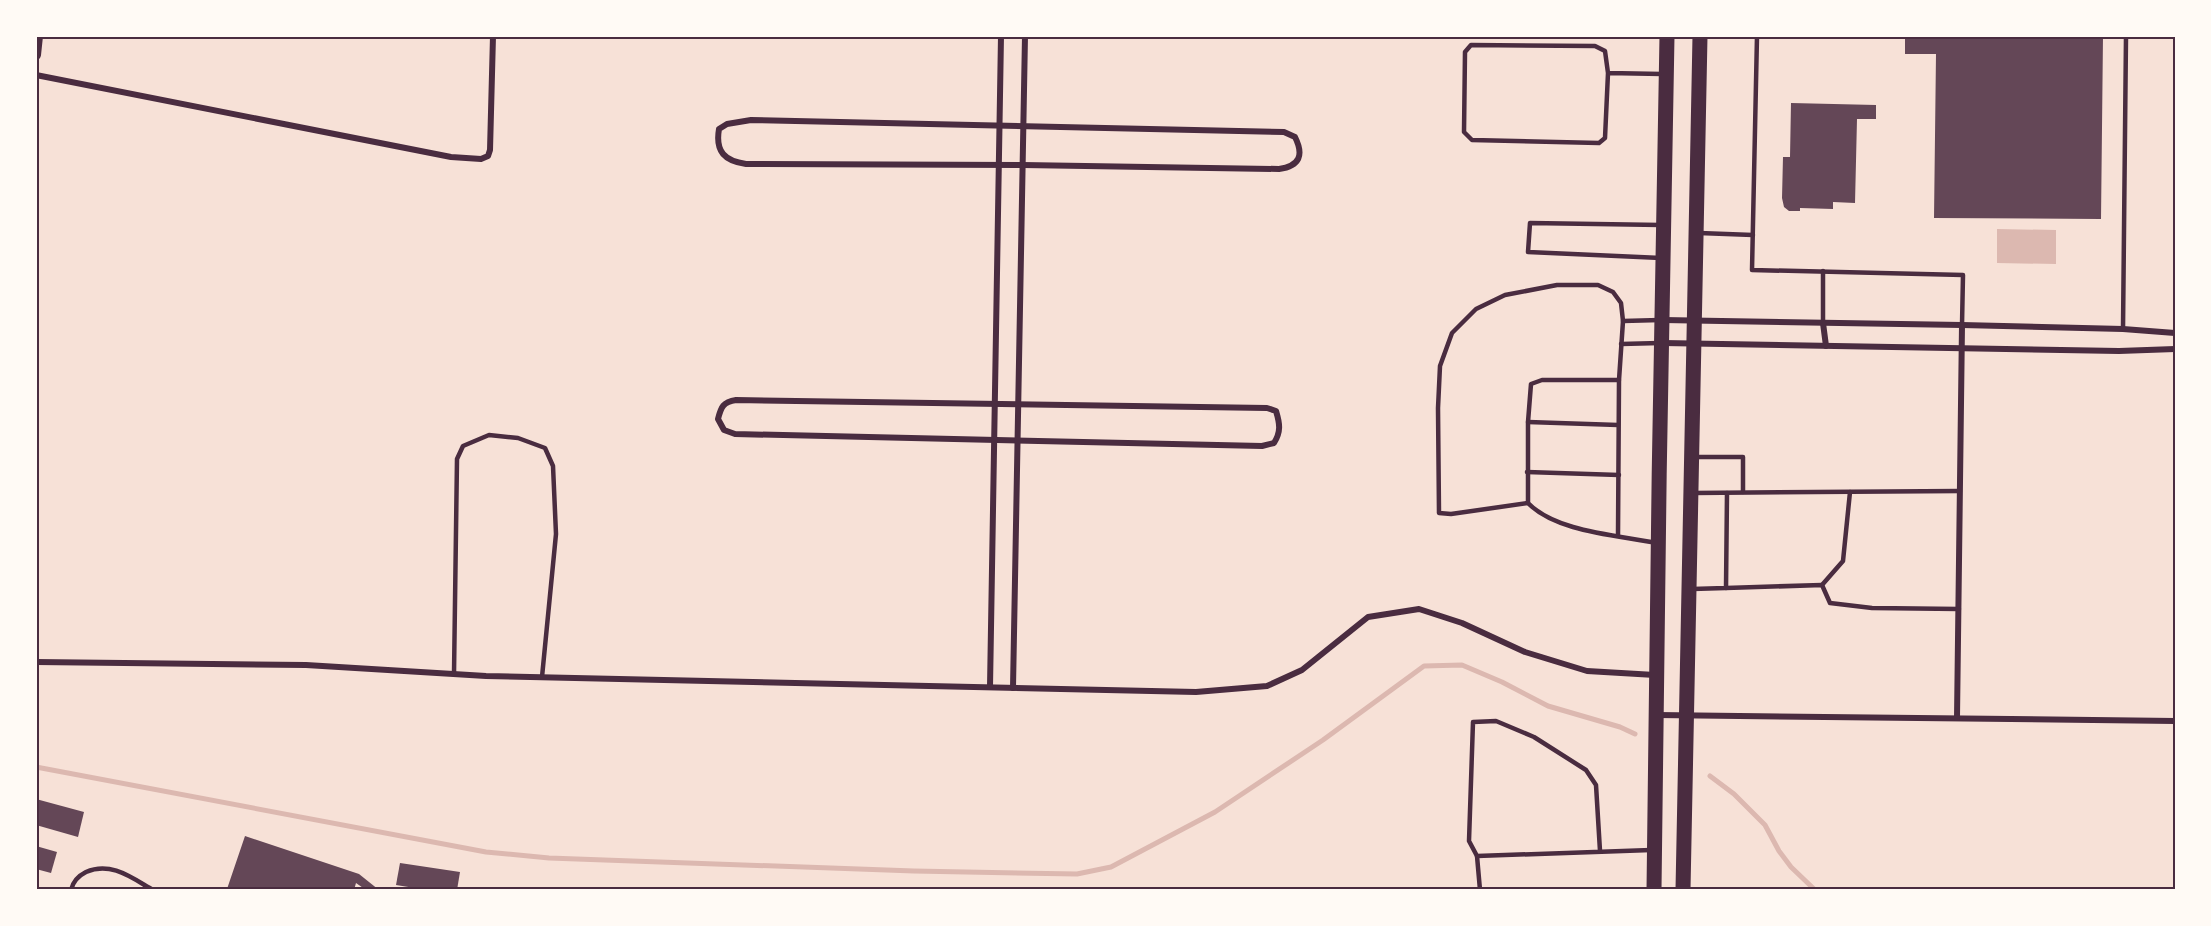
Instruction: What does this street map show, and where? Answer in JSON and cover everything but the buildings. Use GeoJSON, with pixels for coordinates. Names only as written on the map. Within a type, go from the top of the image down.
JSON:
{"type":"FeatureCollection","features":[{"type":"Feature","properties":{"kind":"main road"},"geometry":{"type":"LineString","coordinates":[[1654,890],[1657,543],[1663,343],[1666,36]]}},
{"type":"Feature","properties":{"kind":"main road"},"geometry":{"type":"LineString","coordinates":[[1683,890],[1701,36]]}},
{"type":"Feature","properties":{"kind":"street"},"geometry":{"type":"LineString","coordinates":[[36,55],[38,36]]}},
{"type":"Feature","properties":{"kind":"street"},"geometry":{"type":"LineString","coordinates":[[36,75],[451,157],[481,159],[488,156],[490,150],[493,36]]}},
{"type":"Feature","properties":{"kind":"street"},"geometry":{"type":"LineString","coordinates":[[990,687],[1001,36]]}},
{"type":"Feature","properties":{"kind":"street"},"geometry":{"type":"LineString","coordinates":[[1014,688],[1025,36]]}},
{"type":"Feature","properties":{"kind":"street"},"geometry":{"type":"LineString","coordinates":[[752,120],[1024,128],[1284,132],[1295,137],[1300,148],[1298,160],[1289,168],[1279,169],[746,164],[734,162],[722,154],[717,141],[719,129],[727,124],[752,120]]}},
{"type":"Feature","properties":{"kind":"street"},"geometry":{"type":"LineString","coordinates":[[1663,320],[2123,329],[2175,333]]}},
{"type":"Feature","properties":{"kind":"street"},"geometry":{"type":"LineString","coordinates":[[1823,323],[1826,346]]}},
{"type":"Feature","properties":{"kind":"street"},"geometry":{"type":"LineString","coordinates":[[1957,718],[1962,325]]}},
{"type":"Feature","properties":{"kind":"street"},"geometry":{"type":"LineString","coordinates":[[1663,343],[2119,351],[2175,349]]}},
{"type":"Feature","properties":{"kind":"street"},"geometry":{"type":"LineString","coordinates":[[736,400],[1019,403],[1266,408],[1276,411],[1280,423],[1279,435],[1274,443],[1262,446],[735,434],[724,430],[718,419],[721,407],[727,402],[736,400]]}},
{"type":"Feature","properties":{"kind":"street"},"geometry":{"type":"LineString","coordinates":[[36,662],[306,665],[542,677],[1196,692],[1267,686],[1302,669],[1368,617],[1419,609],[1462,623],[1525,652],[1587,670],[1656,675]]}},
{"type":"Feature","properties":{"kind":"street"},"geometry":{"type":"LineString","coordinates":[[1656,715],[2175,721]]}},
{"type":"Feature","properties":{"kind":"lane"},"geometry":{"type":"LineString","coordinates":[[1757,36],[1752,270],[1963,275],[1962,325]]}},
{"type":"Feature","properties":{"kind":"lane"},"geometry":{"type":"LineString","coordinates":[[2123,329],[2126,36]]}},
{"type":"Feature","properties":{"kind":"lane"},"geometry":{"type":"LineString","coordinates":[[1471,45],[1595,46],[1605,51],[1608,73],[1605,138],[1599,143],[1472,140],[1464,132],[1465,52],[1471,45]]}},
{"type":"Feature","properties":{"kind":"lane"},"geometry":{"type":"LineString","coordinates":[[1608,73],[1666,74]]}},
{"type":"Feature","properties":{"kind":"lane"},"geometry":{"type":"LineString","coordinates":[[1664,225],[1530,223],[1528,252],[1664,258]]}},
{"type":"Feature","properties":{"kind":"lane"},"geometry":{"type":"LineString","coordinates":[[1696,232],[1753,235]]}},
{"type":"Feature","properties":{"kind":"lane"},"geometry":{"type":"LineString","coordinates":[[1823,271],[1823,323]]}},
{"type":"Feature","properties":{"kind":"lane"},"geometry":{"type":"LineString","coordinates":[[1528,503],[1451,514],[1439,513],[1440,366],[1452,333],[1476,309],[1505,295],[1557,285],[1598,285],[1613,292],[1621,303],[1623,321],[1619,380],[1618,535]]}},
{"type":"Feature","properties":{"kind":"lane"},"geometry":{"type":"LineString","coordinates":[[1623,321],[1663,320]]}},
{"type":"Feature","properties":{"kind":"lane"},"geometry":{"type":"LineString","coordinates":[[1621,344],[1663,343]]}},
{"type":"Feature","properties":{"kind":"lane"},"geometry":{"type":"LineString","coordinates":[[1619,380],[1542,380],[1531,384],[1528,422],[1528,503],[1537,513],[1558,524],[1657,543]]}},
{"type":"Feature","properties":{"kind":"lane"},"geometry":{"type":"LineString","coordinates":[[1528,422],[1618,425]]}},
{"type":"Feature","properties":{"kind":"lane"},"geometry":{"type":"LineString","coordinates":[[454,674],[457,459],[463,446],[489,435],[518,438],[545,448],[553,466],[556,534],[542,677]]}},
{"type":"Feature","properties":{"kind":"lane"},"geometry":{"type":"LineString","coordinates":[[1691,456],[1743,457],[1743,492]]}},
{"type":"Feature","properties":{"kind":"lane"},"geometry":{"type":"LineString","coordinates":[[1527,472],[1619,475]]}},
{"type":"Feature","properties":{"kind":"lane"},"geometry":{"type":"LineString","coordinates":[[1690,493],[1960,491]]}},
{"type":"Feature","properties":{"kind":"lane"},"geometry":{"type":"LineString","coordinates":[[1689,589],[1822,585],[1843,561],[1850,492]]}},
{"type":"Feature","properties":{"kind":"lane"},"geometry":{"type":"LineString","coordinates":[[1726,588],[1727,493]]}},
{"type":"Feature","properties":{"kind":"lane"},"geometry":{"type":"LineString","coordinates":[[1822,585],[1830,603],[1872,608],[1959,609]]}},
{"type":"Feature","properties":{"kind":"lane"},"geometry":{"type":"LineString","coordinates":[[1480,890],[1477,856],[1470,842],[1473,722],[1496,721],[1534,736],[1586,770],[1596,785],[1600,851]]}},
{"type":"Feature","properties":{"kind":"lane"},"geometry":{"type":"LineString","coordinates":[[1477,856],[1654,849]]}},
{"type":"Feature","properties":{"kind":"lane"},"geometry":{"type":"LineString","coordinates":[[71,890],[80,875],[96,868],[118,869],[153,890]]}},
{"type":"Feature","properties":{"kind":"shaded area"},"geometry":{"type":"Polygon","coordinates":[[[1997,229],[2056,230],[2056,264],[1997,263],[1997,229]]]}},
{"type":"Feature","properties":{"kind":"waterway"},"geometry":{"type":"LineString","coordinates":[[36,767],[486,852],[549,858],[914,871],[1077,874],[1111,867],[1215,812],[1323,740],[1424,666],[1462,665],[1502,682],[1548,706],[1620,727],[1635,734]]}},
{"type":"Feature","properties":{"kind":"waterway"},"geometry":{"type":"LineString","coordinates":[[1710,776],[1734,794],[1765,825],[1791,867],[1815,890]]}}]}
